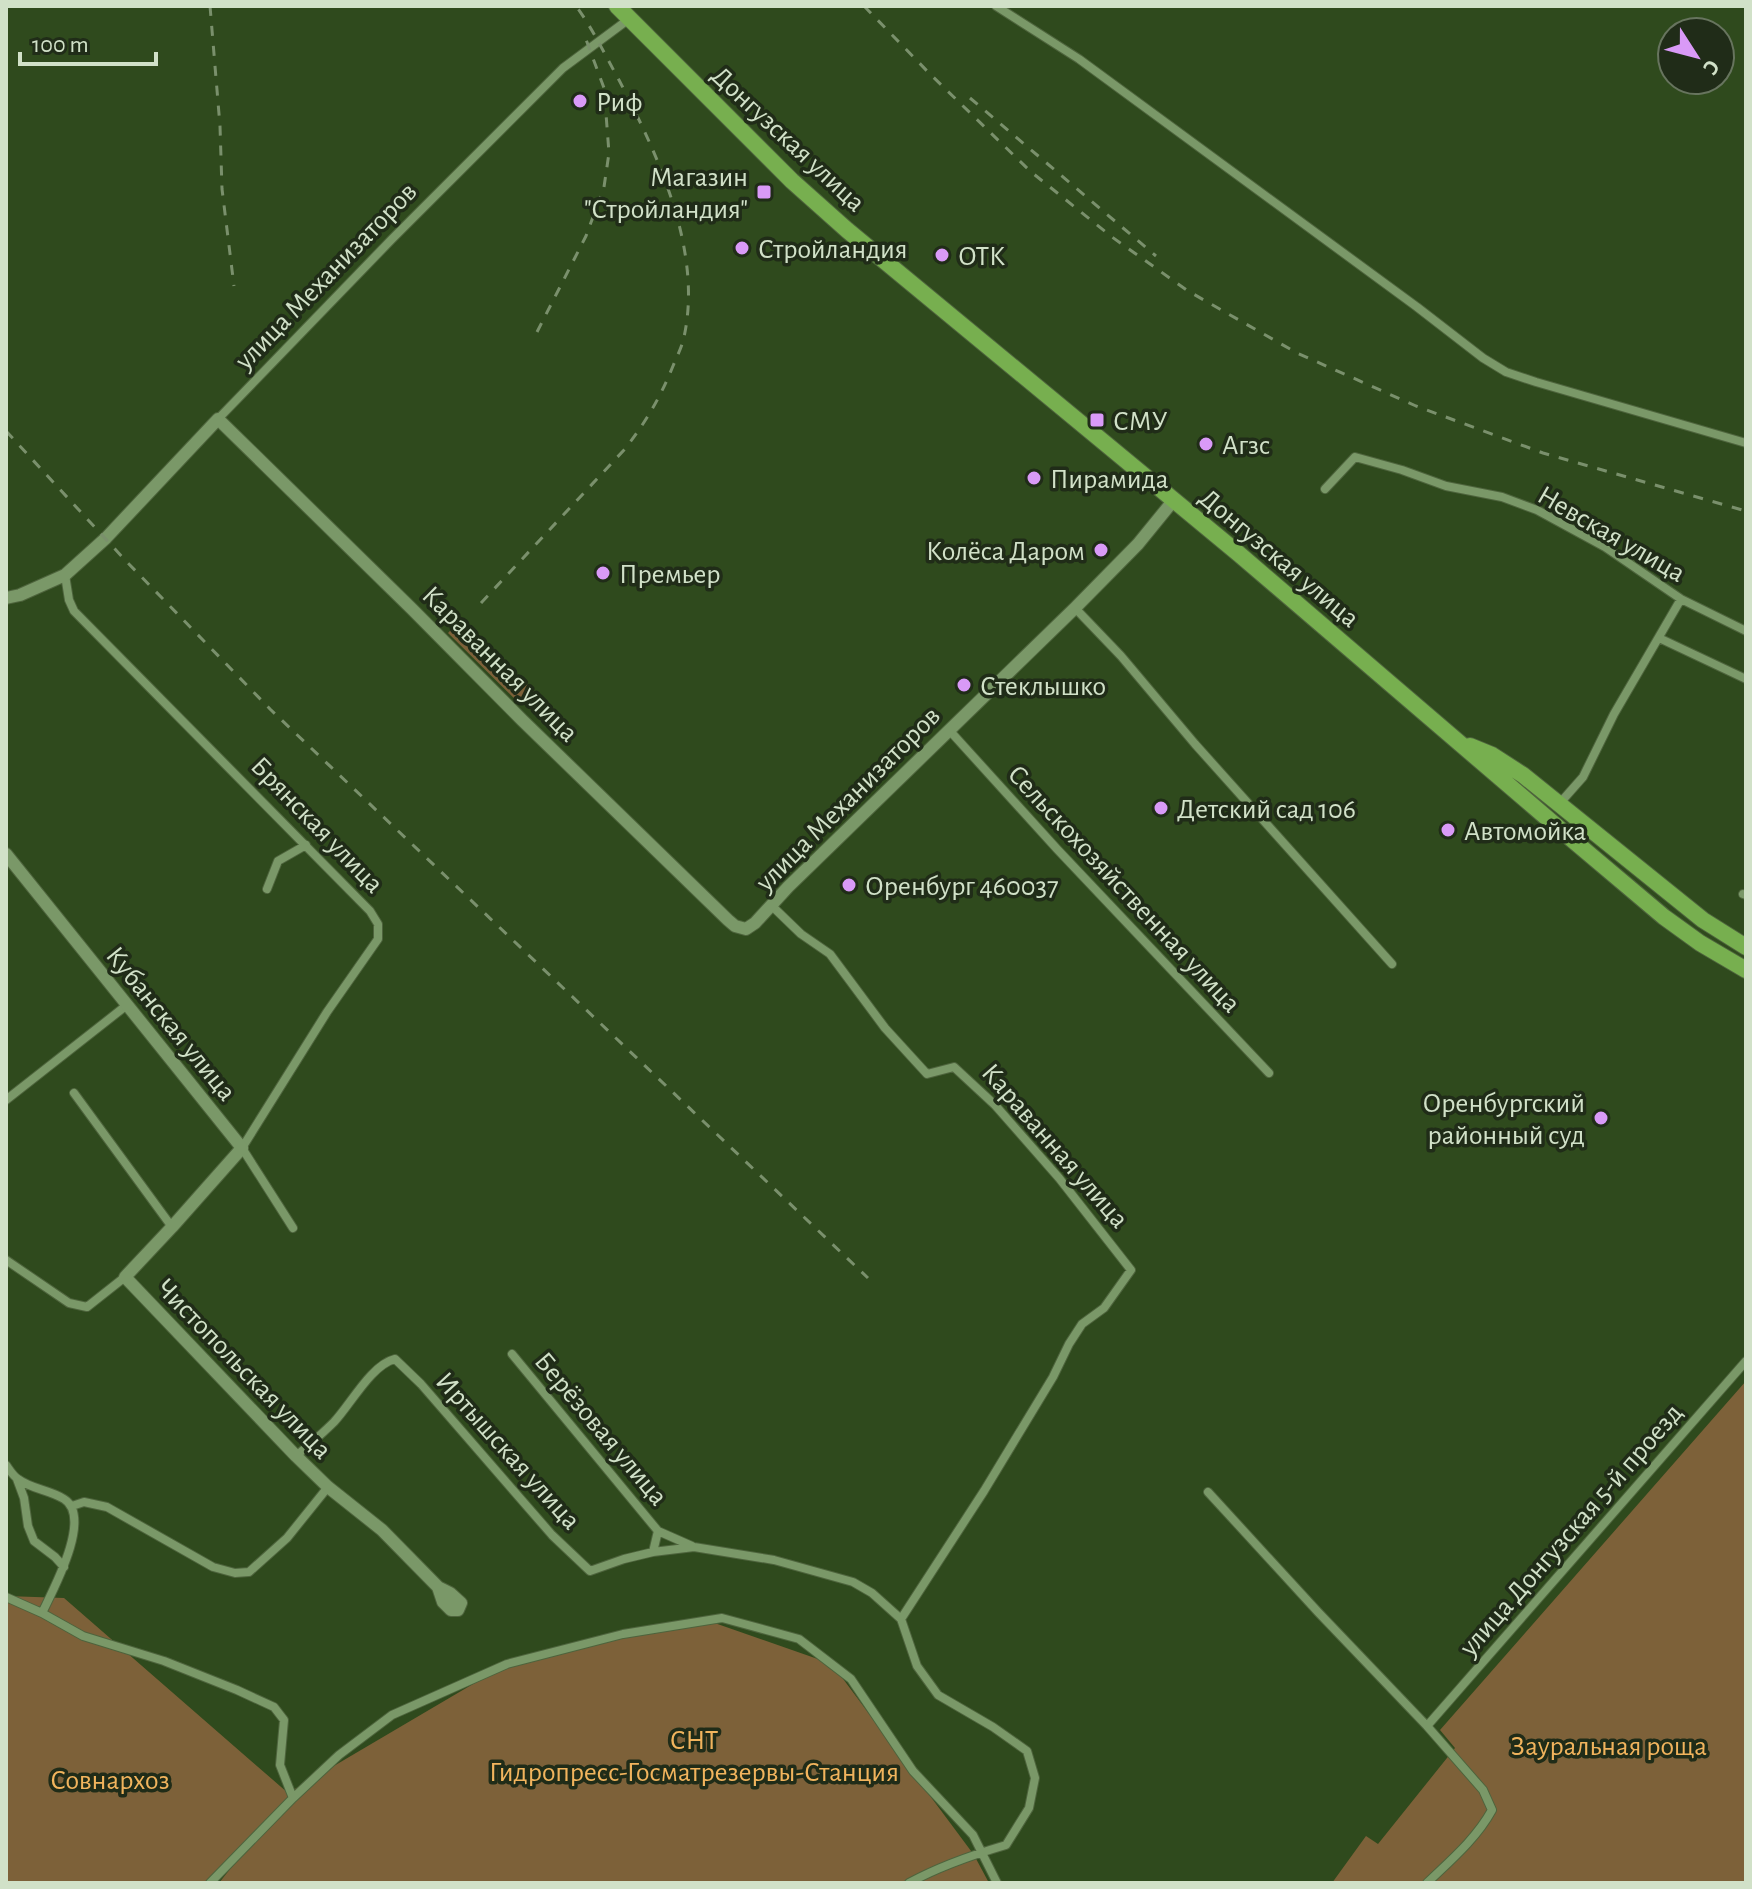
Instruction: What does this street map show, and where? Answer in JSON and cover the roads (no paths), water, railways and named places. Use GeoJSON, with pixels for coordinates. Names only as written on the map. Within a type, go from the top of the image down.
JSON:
{"type":"FeatureCollection","features":[{"type":"Feature","properties":{"kind":"highway","name":"Донгузская улица"},"geometry":{"type":"LineString","coordinates":[[624,12],[792,181],[847,230],[1239,554],[1664,917],[1746,970]]}},
{"type":"Feature","properties":{"kind":"highway"},"geometry":{"type":"LineString","coordinates":[[1454,738],[1492,755],[1523,775],[1715,928],[1746,947]]}},
{"type":"Feature","properties":{"kind":"street"},"geometry":{"type":"LineString","coordinates":[[996,6],[1079,59],[1506,372],[1746,443]]}},
{"type":"Feature","properties":{"kind":"street","name":"улица Механизаторов"},"geometry":{"type":"LineString","coordinates":[[6,598],[65,575],[106,538],[402,229],[563,68],[624,12]]}},
{"type":"Feature","properties":{"kind":"street","name":"Караванная улица"},"geometry":{"type":"LineString","coordinates":[[218,419],[735,926],[746,929],[755,923]]}},
{"type":"Feature","properties":{"kind":"street","name":"Невская улица"},"geometry":{"type":"LineString","coordinates":[[1325,489],[1355,457],[1446,486],[1502,497],[1537,510],[1605,547],[1681,599],[1746,631]]}},
{"type":"Feature","properties":{"kind":"street","name":"улица Механизаторов"},"geometry":{"type":"LineString","coordinates":[[755,923],[788,887],[1075,608],[1138,544],[1173,501]]}},
{"type":"Feature","properties":{"kind":"street","name":"Брянская улица"},"geometry":{"type":"LineString","coordinates":[[65,575],[74,611],[306,845],[370,911],[378,924],[378,939],[327,1012],[242,1148],[125,1277]]}},
{"type":"Feature","properties":{"kind":"street"},"geometry":{"type":"LineString","coordinates":[[1560,803],[1583,777],[1614,714],[1681,599]]}},
{"type":"Feature","properties":{"kind":"street"},"geometry":{"type":"LineString","coordinates":[[1075,608],[1121,656],[1392,964]]}},
{"type":"Feature","properties":{"kind":"street"},"geometry":{"type":"LineString","coordinates":[[1659,638],[1746,679]]}},
{"type":"Feature","properties":{"kind":"street","name":"Сельскохозяйственная улица"},"geometry":{"type":"LineString","coordinates":[[950,731],[1269,1073]]}},
{"type":"Feature","properties":{"kind":"street"},"geometry":{"type":"LineString","coordinates":[[267,889],[278,861],[306,845]]}},
{"type":"Feature","properties":{"kind":"street","name":"Кубанская улица"},"geometry":{"type":"LineString","coordinates":[[6,854],[242,1148],[293,1228]]}},
{"type":"Feature","properties":{"kind":"street","name":"Караванная улица"},"geometry":{"type":"LineString","coordinates":[[772,906],[801,934],[830,954],[885,1028],[927,1074],[954,1067],[995,1105],[1059,1178],[1131,1270],[1104,1308],[1082,1324],[984,1491],[901,1619]]}},
{"type":"Feature","properties":{"kind":"street"},"geometry":{"type":"LineString","coordinates":[[6,1100],[127,1005]]}},
{"type":"Feature","properties":{"kind":"street"},"geometry":{"type":"LineString","coordinates":[[74,1093],[172,1227]]}},
{"type":"Feature","properties":{"kind":"street","name":"Чистопольская улица"},"geometry":{"type":"LineString","coordinates":[[6,1260],[69,1303],[87,1307],[125,1277],[296,1456],[328,1487],[382,1530],[438,1587]]}},
{"type":"Feature","properties":{"kind":"street","name":"Берёзовая улица"},"geometry":{"type":"LineString","coordinates":[[512,1354],[658,1531]]}},
{"type":"Feature","properties":{"kind":"street","name":"Иртышская улица"},"geometry":{"type":"LineString","coordinates":[[296,1456],[336,1420],[378,1369],[395,1359],[421,1384],[552,1535],[590,1571],[653,1552]]}},
{"type":"Feature","properties":{"kind":"street","name":"улица Донгузская 5-й проезд"},"geometry":{"type":"LineString","coordinates":[[1427,1726],[1746,1361]]}},
{"type":"Feature","properties":{"kind":"street"},"geometry":{"type":"LineString","coordinates":[[6,1465],[17,1479],[34,1541],[64,1567]]}},
{"type":"Feature","properties":{"kind":"street"},"geometry":{"type":"LineString","coordinates":[[17,1479],[65,1499],[72,1506],[75,1518],[64,1567],[42,1613]]}},
{"type":"Feature","properties":{"kind":"street"},"geometry":{"type":"LineString","coordinates":[[72,1506],[84,1502],[107,1507],[213,1567],[235,1573],[249,1572],[287,1538],[328,1487]]}},
{"type":"Feature","properties":{"kind":"street"},"geometry":{"type":"LineString","coordinates":[[1208,1492],[1483,1790],[1492,1810],[1483,1826],[1427,1883]]}},
{"type":"Feature","properties":{"kind":"street"},"geometry":{"type":"LineString","coordinates":[[694,1547],[653,1552],[658,1531],[694,1547],[774,1560],[853,1582],[872,1593],[901,1619],[917,1666],[938,1695],[1027,1751],[1035,1778],[1029,1808],[1006,1845],[931,1871],[909,1883]]}},
{"type":"Feature","properties":{"kind":"street"},"geometry":{"type":"LineString","coordinates":[[6,1597],[83,1636],[164,1661],[274,1707],[284,1720],[280,1765],[293,1798]]}},
{"type":"Feature","properties":{"kind":"street"},"geometry":{"type":"LineString","coordinates":[[210,1883],[339,1755],[392,1715],[507,1664],[623,1634],[722,1618],[799,1639],[851,1679],[913,1771],[973,1835],[997,1883]]}},
{"type":"Feature","properties":{"kind":"railway"},"geometry":{"type":"LineString","coordinates":[[210,6],[222,189],[234,286]]}},
{"type":"Feature","properties":{"kind":"railway"},"geometry":{"type":"LineString","coordinates":[[481,603],[632,440],[663,389],[684,337],[688,304],[687,271],[673,204],[634,109],[576,6]]}},
{"type":"Feature","properties":{"kind":"railway"},"geometry":{"type":"LineString","coordinates":[[864,6],[1030,171],[1112,237],[1188,291],[1297,353],[1416,406],[1543,453],[1746,511]]}},
{"type":"Feature","properties":{"kind":"railway"},"geometry":{"type":"LineString","coordinates":[[537,332],[586,236],[604,187],[609,153],[604,88],[584,34]]}},
{"type":"Feature","properties":{"kind":"railway"},"geometry":{"type":"LineString","coordinates":[[970,98],[1156,256]]}},
{"type":"Feature","properties":{"kind":"railway"},"geometry":{"type":"LineString","coordinates":[[6,431],[126,561],[270,709],[868,1278]]}},
{"type":"Feature","properties":{"kind":"place","name":"Риф"},"geometry":{"type":"Point","coordinates":[580,101]}},
{"type":"Feature","properties":{"kind":"place","name":"Магазин \"Стройландия\""},"geometry":{"type":"Point","coordinates":[764,192]}},
{"type":"Feature","properties":{"kind":"place","name":"Стройландия"},"geometry":{"type":"Point","coordinates":[742,248]}},
{"type":"Feature","properties":{"kind":"place","name":"ОТК"},"geometry":{"type":"Point","coordinates":[942,255]}},
{"type":"Feature","properties":{"kind":"place","name":"СМУ"},"geometry":{"type":"Point","coordinates":[1097,420]}},
{"type":"Feature","properties":{"kind":"place","name":"Агзс"},"geometry":{"type":"Point","coordinates":[1206,444]}},
{"type":"Feature","properties":{"kind":"place","name":"Пирамида"},"geometry":{"type":"Point","coordinates":[1034,478]}},
{"type":"Feature","properties":{"kind":"place","name":"Колёса Даром"},"geometry":{"type":"Point","coordinates":[1101,550]}},
{"type":"Feature","properties":{"kind":"place","name":"Премьер"},"geometry":{"type":"Point","coordinates":[603,573]}},
{"type":"Feature","properties":{"kind":"place","name":"Стеклышко"},"geometry":{"type":"Point","coordinates":[964,685]}},
{"type":"Feature","properties":{"kind":"place","name":"Детский сад 106"},"geometry":{"type":"Point","coordinates":[1161,808]}},
{"type":"Feature","properties":{"kind":"place","name":"Автомойка"},"geometry":{"type":"Point","coordinates":[1448,830]}},
{"type":"Feature","properties":{"kind":"place","name":"Оренбург 460037"},"geometry":{"type":"Point","coordinates":[849,885]}},
{"type":"Feature","properties":{"kind":"place","name":"Оренбургский районный суд"},"geometry":{"type":"Point","coordinates":[1601,1118]}},
{"type":"Feature","properties":{"kind":"park label","name":"Зауральная роща"},"geometry":{"type":"Point","coordinates":[1609,1745]}},
{"type":"Feature","properties":{"kind":"park label","name":"СНТ Гидропресс-Госматрезервы-Станция"},"geometry":{"type":"Point","coordinates":[694,1755]}},
{"type":"Feature","properties":{"kind":"park label","name":"Совнархоз"},"geometry":{"type":"Point","coordinates":[110,1779]}}]}
